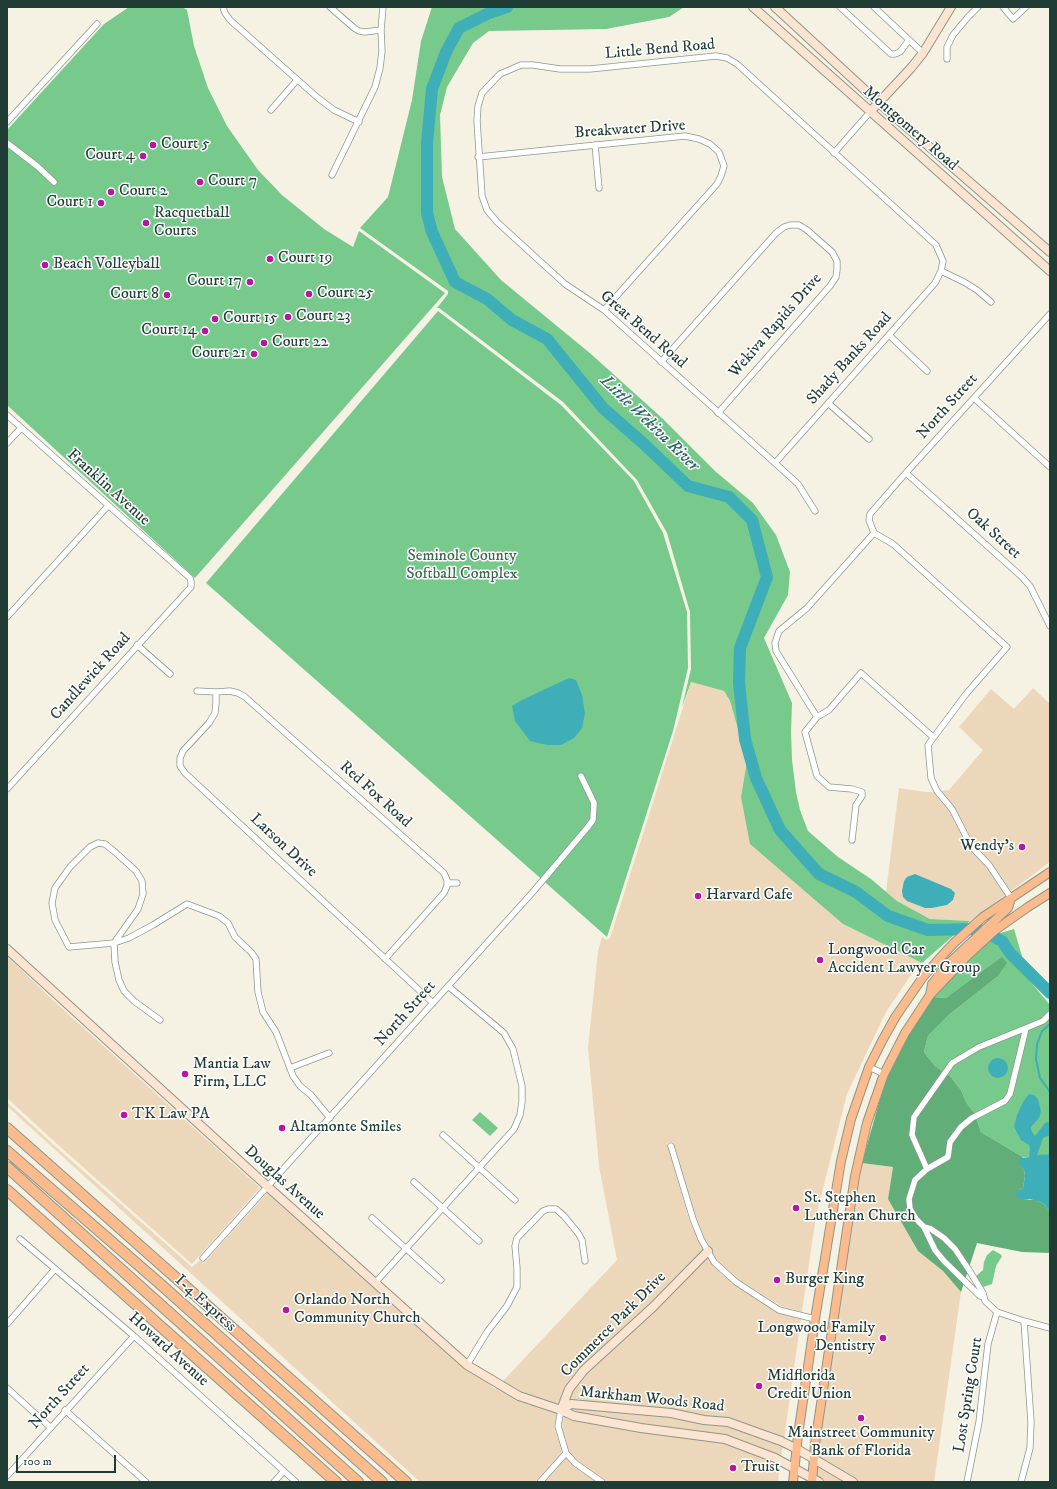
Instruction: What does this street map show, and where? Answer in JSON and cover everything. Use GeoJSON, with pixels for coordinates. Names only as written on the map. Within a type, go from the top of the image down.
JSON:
{"type":"FeatureCollection","features":[{"type":"Feature","properties":{"kind":"highway"},"geometry":{"type":"LineString","coordinates":[[7,1128],[406,1482]]}},
{"type":"Feature","properties":{"kind":"highway","name":"I-4 Express"},"geometry":{"type":"LineString","coordinates":[[7,1151],[158,1282],[382,1482]]}},
{"type":"Feature","properties":{"kind":"highway","name":"I-4 Express"},"geometry":{"type":"LineString","coordinates":[[7,1167],[358,1482]]}},
{"type":"Feature","properties":{"kind":"highway"},"geometry":{"type":"LineString","coordinates":[[7,1190],[336,1482]]}},
{"type":"Feature","properties":{"kind":"main road","name":"Montgomery Road"},"geometry":{"type":"LineString","coordinates":[[752,7],[1050,271]]}},
{"type":"Feature","properties":{"kind":"main road","name":"Montgomery Road"},"geometry":{"type":"LineString","coordinates":[[775,7],[879,103],[1050,252]]}},
{"type":"Feature","properties":{"kind":"main road"},"geometry":{"type":"LineString","coordinates":[[870,112],[923,53],[951,7]]}},
{"type":"Feature","properties":{"kind":"main road"},"geometry":{"type":"LineString","coordinates":[[793,1482],[815,1319],[844,1144],[858,1096],[869,1067],[882,1041],[907,1000],[923,977],[954,943],[983,917],[1050,872]]}},
{"type":"Feature","properties":{"kind":"main road"},"geometry":{"type":"LineString","coordinates":[[814,1481],[815,1444],[855,1176],[867,1123],[884,1074],[905,1033],[930,995],[982,943],[1011,918],[1050,893]]}},
{"type":"Feature","properties":{"kind":"main road"},"geometry":{"type":"LineString","coordinates":[[930,995],[932,984],[947,965],[1008,908],[1011,898]]}},
{"type":"Feature","properties":{"kind":"main road","name":"Douglas Avenue"},"geometry":{"type":"LineString","coordinates":[[7,949],[268,1187],[467,1365],[519,1396],[561,1410]]}},
{"type":"Feature","properties":{"kind":"main road","name":"Commerce Park Drive"},"geometry":{"type":"LineString","coordinates":[[561,1410],[568,1389],[584,1370],[653,1307],[708,1251]]}},
{"type":"Feature","properties":{"kind":"main road","name":"Markham Woods Road"},"geometry":{"type":"LineString","coordinates":[[561,1410],[571,1404],[671,1413],[704,1420],[728,1422],[781,1441],[853,1482]]}},
{"type":"Feature","properties":{"kind":"main road","name":"Markham Woods Road"},"geometry":{"type":"LineString","coordinates":[[561,1410],[574,1416],[641,1428],[725,1439],[775,1458],[795,1468],[814,1481]]}},
{"type":"Feature","properties":{"kind":"street"},"geometry":{"type":"LineString","coordinates":[[223,7],[230,20],[318,98],[334,110],[359,122]]}},
{"type":"Feature","properties":{"kind":"street"},"geometry":{"type":"LineString","coordinates":[[330,7],[354,28],[360,31],[365,32],[381,30]]}},
{"type":"Feature","properties":{"kind":"street"},"geometry":{"type":"LineString","coordinates":[[332,175],[375,87],[380,68],[382,51],[381,30],[383,7]]}},
{"type":"Feature","properties":{"kind":"street"},"geometry":{"type":"LineString","coordinates":[[840,7],[891,54],[900,52],[909,40]]}},
{"type":"Feature","properties":{"kind":"street"},"geometry":{"type":"LineString","coordinates":[[874,7],[923,53]]}},
{"type":"Feature","properties":{"kind":"street"},"geometry":{"type":"LineString","coordinates":[[947,59],[947,47],[953,35],[978,7]]}},
{"type":"Feature","properties":{"kind":"street"},"geometry":{"type":"LineString","coordinates":[[1003,7],[1013,19],[1026,7]]}},
{"type":"Feature","properties":{"kind":"street"},"geometry":{"type":"LineString","coordinates":[[7,122],[97,24]]}},
{"type":"Feature","properties":{"kind":"street","name":"Little Bend Road"},"geometry":{"type":"LineString","coordinates":[[478,157],[477,121],[478,106],[482,93],[500,74],[511,68],[521,65],[533,65],[560,69],[590,68],[716,56],[727,58],[737,64],[936,245],[943,261],[941,271]]}},
{"type":"Feature","properties":{"kind":"street"},"geometry":{"type":"LineString","coordinates":[[271,110],[297,80]]}},
{"type":"Feature","properties":{"kind":"street"},"geometry":{"type":"LineString","coordinates":[[834,153],[870,112]]}},
{"type":"Feature","properties":{"kind":"street","name":"Breakwater Drive"},"geometry":{"type":"LineString","coordinates":[[478,157],[685,136],[699,139],[710,144],[719,152],[724,166],[717,184],[604,310]]}},
{"type":"Feature","properties":{"kind":"street"},"geometry":{"type":"LineString","coordinates":[[7,143],[37,166],[54,182]]}},
{"type":"Feature","properties":{"kind":"street"},"geometry":{"type":"LineString","coordinates":[[595,145],[599,188]]}},
{"type":"Feature","properties":{"kind":"street","name":"Great Bend Road"},"geometry":{"type":"LineString","coordinates":[[478,157],[482,196],[487,210],[496,222],[565,284],[604,310],[775,463],[798,484],[815,511]]}},
{"type":"Feature","properties":{"kind":"street","name":"Wekiva Rapids Drive"},"geometry":{"type":"LineString","coordinates":[[661,362],[776,233],[784,227],[790,225],[799,226],[807,230],[832,252],[837,261],[837,270],[836,277],[830,286],[718,413]]}},
{"type":"Feature","properties":{"kind":"street"},"geometry":{"type":"LineString","coordinates":[[941,271],[964,282],[991,302]]}},
{"type":"Feature","properties":{"kind":"street","name":"Shady Banks Road"},"geometry":{"type":"LineString","coordinates":[[775,463],[935,283],[941,271]]}},
{"type":"Feature","properties":{"kind":"street","name":"North Street"},"geometry":{"type":"LineString","coordinates":[[874,533],[869,520],[870,514],[1050,314]]}},
{"type":"Feature","properties":{"kind":"street"},"geometry":{"type":"LineString","coordinates":[[889,335],[927,370]]}},
{"type":"Feature","properties":{"kind":"street"},"geometry":{"type":"LineString","coordinates":[[974,398],[1050,467]]}},
{"type":"Feature","properties":{"kind":"street"},"geometry":{"type":"LineString","coordinates":[[828,403],[869,440]]}},
{"type":"Feature","properties":{"kind":"street","name":"Franklin Avenue"},"geometry":{"type":"LineString","coordinates":[[7,415],[191,581]]}},
{"type":"Feature","properties":{"kind":"street"},"geometry":{"type":"LineString","coordinates":[[7,443],[21,428]]}},
{"type":"Feature","properties":{"kind":"street","name":"Oak Street"},"geometry":{"type":"LineString","coordinates":[[906,473],[1030,586],[1050,626]]}},
{"type":"Feature","properties":{"kind":"street"},"geometry":{"type":"LineString","coordinates":[[7,617],[108,506]]}},
{"type":"Feature","properties":{"kind":"street"},"geometry":{"type":"LineString","coordinates":[[817,717],[776,651],[776,638],[779,632],[808,608],[874,533],[893,544],[1007,647],[966,694],[928,745],[931,778],[937,791],[952,809],[971,846],[989,865],[1011,898]]}},
{"type":"Feature","properties":{"kind":"street","name":"Candlewick Road"},"geometry":{"type":"LineString","coordinates":[[7,789],[191,587],[191,581]]}},
{"type":"Feature","properties":{"kind":"street"},"geometry":{"type":"LineString","coordinates":[[137,645],[170,674]]}},
{"type":"Feature","properties":{"kind":"street"},"geometry":{"type":"LineString","coordinates":[[852,840],[856,805],[862,796],[862,792],[852,789],[829,787],[817,776],[805,732],[817,717],[829,710],[860,673],[933,737]]}},
{"type":"Feature","properties":{"kind":"street","name":"Red Fox Road"},"geometry":{"type":"LineString","coordinates":[[197,690],[238,692],[245,697],[444,874],[447,883]]}},
{"type":"Feature","properties":{"kind":"street","name":"Larson Drive"},"geometry":{"type":"LineString","coordinates":[[216,692],[215,713],[183,752],[180,758],[180,766],[185,773],[433,1003]]}},
{"type":"Feature","properties":{"kind":"street","name":"North Street"},"geometry":{"type":"LineString","coordinates":[[203,1258],[532,893],[593,820],[594,803],[582,776]]}},
{"type":"Feature","properties":{"kind":"street"},"geometry":{"type":"LineString","coordinates":[[160,1020],[124,991],[119,980],[115,962],[114,943],[138,909],[143,894],[142,881],[136,871],[115,852],[105,844],[98,843],[90,847],[70,867],[55,888],[52,903],[55,920],[69,947],[114,943],[135,935],[186,904],[219,916],[228,923],[235,937],[251,952],[256,959],[258,992],[263,1012],[276,1032],[290,1068],[300,1086],[312,1095],[330,1118]]}},
{"type":"Feature","properties":{"kind":"street"},"geometry":{"type":"LineString","coordinates":[[385,958],[444,893],[447,883],[457,883]]}},
{"type":"Feature","properties":{"kind":"street"},"geometry":{"type":"LineString","coordinates":[[375,1283],[514,1129],[521,1109],[522,1086],[513,1049],[504,1033],[448,986]]}},
{"type":"Feature","properties":{"kind":"street"},"geometry":{"type":"LineString","coordinates":[[927,1169],[912,1135],[914,1117],[934,1087],[952,1064],[979,1047],[1043,1021],[1050,1014]]}},
{"type":"Feature","properties":{"kind":"street"},"geometry":{"type":"LineString","coordinates":[[983,1297],[980,1296],[934,1250],[924,1227],[916,1219],[910,1209],[909,1199],[915,1180],[927,1169],[948,1157],[950,1142],[961,1126],[972,1118],[1000,1105],[1010,1094],[1014,1083],[1026,1028]]}},
{"type":"Feature","properties":{"kind":"street"},"geometry":{"type":"LineString","coordinates":[[290,1068],[329,1053]]}},
{"type":"Feature","properties":{"kind":"street"},"geometry":{"type":"LineString","coordinates":[[869,1067],[884,1074]]}},
{"type":"Feature","properties":{"kind":"street"},"geometry":{"type":"LineString","coordinates":[[443,1135],[515,1200]]}},
{"type":"Feature","properties":{"kind":"street"},"geometry":{"type":"LineString","coordinates":[[671,1146],[692,1219],[714,1262],[736,1282],[779,1310],[815,1319]]}},
{"type":"Feature","properties":{"kind":"street"},"geometry":{"type":"LineString","coordinates":[[414,1182],[479,1241]]}},
{"type":"Feature","properties":{"kind":"street"},"geometry":{"type":"LineString","coordinates":[[467,1365],[487,1332],[507,1306],[517,1287],[515,1246],[517,1238],[542,1211],[556,1209],[564,1216],[582,1240],[585,1261]]}},
{"type":"Feature","properties":{"kind":"street"},"geometry":{"type":"LineString","coordinates":[[372,1218],[441,1280]]}},
{"type":"Feature","properties":{"kind":"street"},"geometry":{"type":"LineString","coordinates":[[924,1227],[931,1229],[944,1238],[955,1249],[966,1265],[985,1301],[997,1312],[1050,1328]]}},
{"type":"Feature","properties":{"kind":"street","name":"Howard Avenue"},"geometry":{"type":"LineString","coordinates":[[20,1239],[134,1336],[296,1482]]}},
{"type":"Feature","properties":{"kind":"street"},"geometry":{"type":"LineString","coordinates":[[7,1324],[55,1269]]}},
{"type":"Feature","properties":{"kind":"street","name":"Lost Spring Court"},"geometry":{"type":"LineString","coordinates":[[968,1482],[979,1422],[988,1344],[997,1312]]}},
{"type":"Feature","properties":{"kind":"street"},"geometry":{"type":"LineString","coordinates":[[1021,1482],[1030,1448],[1031,1422],[1024,1321]]}},
{"type":"Feature","properties":{"kind":"street","name":"North Street"},"geometry":{"type":"LineString","coordinates":[[7,1476],[65,1410],[134,1336]]}},
{"type":"Feature","properties":{"kind":"street"},"geometry":{"type":"LineString","coordinates":[[7,1388],[50,1428]]}},
{"type":"Feature","properties":{"kind":"street"},"geometry":{"type":"LineString","coordinates":[[65,1410],[146,1482]]}},
{"type":"Feature","properties":{"kind":"street","name":"Commerce Park Drive"},"geometry":{"type":"LineString","coordinates":[[561,1410],[558,1426],[561,1441],[566,1453],[575,1463],[602,1482]]}},
{"type":"Feature","properties":{"kind":"street"},"geometry":{"type":"LineString","coordinates":[[540,1482],[566,1453]]}},
{"type":"Feature","properties":{"kind":"street"},"geometry":{"type":"LineString","coordinates":[[274,1482],[284,1471]]}},
{"type":"Feature","properties":{"kind":"shaded area"},"geometry":{"type":"Polygon","coordinates":[[[691,682],[724,691],[730,702],[747,761],[741,797],[843,924],[922,963],[915,969],[886,1012],[847,1094],[816,1216],[802,1312],[781,1306],[738,1279],[717,1260],[704,1237],[696,1218],[673,1142],[667,1143],[689,1220],[703,1250],[651,1304],[581,1368],[566,1387],[559,1405],[520,1393],[502,1382],[617,1260],[599,1166],[588,1048],[598,951],[602,937],[606,940],[610,938],[691,682]]]}},
{"type":"Feature","properties":{"kind":"shaded area"},"geometry":{"type":"Polygon","coordinates":[[[1033,688],[1050,704],[1050,862],[1011,891],[992,863],[974,844],[955,808],[941,791],[949,790],[983,750],[959,727],[991,689],[1014,709],[1033,688]]]}},
{"type":"Feature","properties":{"kind":"shaded area"},"geometry":{"type":"Polygon","coordinates":[[[899,788],[933,792],[949,811],[968,847],[986,867],[1005,895],[970,921],[930,919],[897,901],[886,892],[899,788]],[[915,874],[932,908],[947,905],[953,900],[954,891],[915,874]]]}},
{"type":"Feature","properties":{"kind":"shaded area"},"geometry":{"type":"Polygon","coordinates":[[[7,956],[55,1002],[260,1188],[192,1264],[7,1098],[7,956]]]}},
{"type":"Feature","properties":{"kind":"shaded area"},"geometry":{"type":"Polygon","coordinates":[[[7,1102],[192,1267],[200,1260],[204,1263],[268,1192],[462,1366],[495,1389],[497,1387],[518,1400],[557,1412],[554,1427],[562,1452],[535,1482],[420,1482],[7,1106],[7,1102]]]}},
{"type":"Feature","properties":{"kind":"shaded area"},"geometry":{"type":"Polygon","coordinates":[[[862,1163],[893,1167],[888,1199],[918,1251],[943,1271],[961,1292],[934,1482],[859,1482],[818,1457],[862,1163]]]}},
{"type":"Feature","properties":{"kind":"shaded area"},"geometry":{"type":"Polygon","coordinates":[[[707,1257],[721,1274],[761,1302],[779,1313],[801,1319],[784,1439],[740,1422],[671,1409],[568,1402],[572,1392],[587,1373],[656,1310],[707,1257]]]}},
{"type":"Feature","properties":{"kind":"shaded area"},"geometry":{"type":"Polygon","coordinates":[[[572,1408],[671,1417],[728,1426],[783,1446],[781,1457],[726,1436],[641,1424],[569,1410],[572,1408]]]}},
{"type":"Feature","properties":{"kind":"shaded area"},"geometry":{"type":"Polygon","coordinates":[[[564,1415],[725,1443],[780,1465],[778,1482],[608,1482],[577,1460],[569,1451],[562,1427],[564,1415]]]}},
{"type":"Feature","properties":{"kind":"shaded area"},"geometry":{"type":"Polygon","coordinates":[[[566,1458],[573,1465],[596,1482],[545,1482],[566,1458]]]}},
{"type":"Feature","properties":{"kind":"shaded area"},"geometry":{"type":"Polygon","coordinates":[[[817,1465],[847,1482],[826,1482],[816,1477],[817,1465]]]}},
{"type":"Feature","properties":{"kind":"green space"},"geometry":{"type":"Polygon","coordinates":[[[129,7],[182,7],[187,10],[194,46],[208,88],[227,126],[258,170],[282,195],[324,229],[353,247],[359,231],[445,293],[195,578],[7,405],[7,130],[104,24],[129,7]]]}},
{"type":"Feature","properties":{"kind":"green space"},"geometry":{"type":"Polygon","coordinates":[[[432,7],[684,7],[669,17],[606,29],[489,31],[473,43],[447,87],[440,115],[442,177],[455,229],[501,280],[591,354],[662,418],[715,471],[753,503],[776,535],[790,572],[788,595],[764,638],[792,703],[792,760],[800,810],[808,831],[838,857],[871,879],[897,901],[930,919],[970,921],[922,963],[843,924],[750,844],[741,797],[747,761],[730,701],[724,691],[691,682],[682,707],[691,669],[690,612],[667,533],[637,480],[563,402],[437,308],[448,294],[448,291],[360,228],[388,197],[412,100],[421,41],[432,7]]]}},
{"type":"Feature","properties":{"kind":"green space","name":"Seminole County Softball Complex"},"geometry":{"type":"Polygon","coordinates":[[[438,311],[561,405],[634,481],[663,533],[687,612],[688,668],[673,731],[607,937],[206,583],[438,311]]]}},
{"type":"Feature","properties":{"kind":"green space"},"geometry":{"type":"Polygon","coordinates":[[[1014,929],[1029,980],[1050,1005],[1050,1154],[1027,1157],[1023,1157],[981,1132],[975,1114],[966,1102],[961,1090],[950,1076],[935,1066],[924,1052],[928,1036],[950,1014],[997,977],[972,980],[946,998],[934,997],[969,960],[997,934],[1014,929]]]}},
{"type":"Feature","properties":{"kind":"green space"},"geometry":{"type":"Polygon","coordinates":[[[1002,957],[1007,963],[997,977],[950,1014],[928,1036],[924,1052],[935,1066],[950,1076],[961,1090],[966,1102],[975,1114],[981,1132],[1023,1157],[1019,1162],[1024,1170],[1025,1176],[1023,1188],[1019,1190],[1019,1199],[1035,1200],[1044,1204],[1050,1211],[1050,1253],[1022,1252],[977,1243],[961,1292],[943,1271],[918,1251],[888,1199],[893,1167],[862,1163],[888,1076],[908,1035],[920,1017],[934,997],[946,998],[1002,957]]]}},
{"type":"Feature","properties":{"kind":"green space"},"geometry":{"type":"Polygon","coordinates":[[[480,1112],[498,1128],[490,1136],[472,1120],[480,1112]]]}},
{"type":"Feature","properties":{"kind":"green space"},"geometry":{"type":"Polygon","coordinates":[[[993,1250],[1002,1256],[996,1266],[992,1284],[983,1287],[976,1276],[983,1270],[987,1255],[993,1250]]]}},
{"type":"Feature","properties":{"kind":"water"},"geometry":{"type":"Polygon","coordinates":[[[569,678],[576,680],[582,695],[585,713],[582,728],[574,738],[561,745],[547,745],[530,741],[515,721],[512,706],[569,678]]]}},
{"type":"Feature","properties":{"kind":"water"},"geometry":{"type":"Polygon","coordinates":[[[915,874],[951,889],[955,893],[953,900],[947,905],[932,908],[925,908],[907,901],[903,897],[902,891],[904,881],[907,877],[915,874]]]}},
{"type":"Feature","properties":{"kind":"water"},"geometry":{"type":"Polygon","coordinates":[[[998,1058],[1005,1061],[1008,1068],[1005,1075],[998,1078],[991,1075],[988,1068],[991,1061],[998,1058]]]}},
{"type":"Feature","properties":{"kind":"water"},"geometry":{"type":"Polygon","coordinates":[[[1029,1094],[1034,1095],[1038,1099],[1041,1111],[1039,1118],[1031,1127],[1031,1130],[1035,1136],[1045,1123],[1048,1122],[1050,1124],[1050,1135],[1043,1138],[1037,1155],[1050,1154],[1050,1211],[1040,1202],[1030,1199],[1022,1200],[1016,1195],[1017,1191],[1023,1188],[1025,1176],[1024,1170],[1019,1164],[1019,1161],[1021,1158],[1029,1157],[1030,1149],[1029,1145],[1021,1140],[1014,1127],[1017,1115],[1023,1102],[1029,1094]]]}},
{"type":"Feature","properties":{"kind":"waterway","name":"Little Wekiva River"},"geometry":{"type":"LineString","coordinates":[[507,7],[489,13],[459,28],[446,52],[432,89],[427,143],[427,213],[432,232],[455,282],[487,299],[512,320],[547,339],[603,408],[688,486],[729,497],[752,520],[767,577],[740,648],[739,683],[745,739],[756,778],[780,830],[819,874],[856,892],[888,916],[928,930],[978,929],[1002,941],[1010,953],[1050,993]]}},
{"type":"Feature","properties":{"kind":"waterway"},"geometry":{"type":"LineString","coordinates":[[1050,1024],[1042,1031],[1037,1044],[1036,1059],[1040,1078],[1050,1092]]}},
{"type":"Feature","properties":{"kind":"place","name":"Court 5"},"geometry":{"type":"Point","coordinates":[153,145]}},
{"type":"Feature","properties":{"kind":"place","name":"Court 4"},"geometry":{"type":"Point","coordinates":[143,156]}},
{"type":"Feature","properties":{"kind":"place","name":"Court 7"},"geometry":{"type":"Point","coordinates":[200,182]}},
{"type":"Feature","properties":{"kind":"place","name":"Court 2"},"geometry":{"type":"Point","coordinates":[111,192]}},
{"type":"Feature","properties":{"kind":"place","name":"Court 1"},"geometry":{"type":"Point","coordinates":[101,203]}},
{"type":"Feature","properties":{"kind":"place","name":"Racquetball Courts"},"geometry":{"type":"Point","coordinates":[146,223]}},
{"type":"Feature","properties":{"kind":"place","name":"Court 19"},"geometry":{"type":"Point","coordinates":[270,259]}},
{"type":"Feature","properties":{"kind":"place","name":"Beach Volleyball"},"geometry":{"type":"Point","coordinates":[45,265]}},
{"type":"Feature","properties":{"kind":"place","name":"Court 17"},"geometry":{"type":"Point","coordinates":[250,282]}},
{"type":"Feature","properties":{"kind":"place","name":"Court 25"},"geometry":{"type":"Point","coordinates":[309,294]}},
{"type":"Feature","properties":{"kind":"place","name":"Court 8"},"geometry":{"type":"Point","coordinates":[167,295]}},
{"type":"Feature","properties":{"kind":"place","name":"Court 23"},"geometry":{"type":"Point","coordinates":[288,317]}},
{"type":"Feature","properties":{"kind":"place","name":"Court 15"},"geometry":{"type":"Point","coordinates":[215,319]}},
{"type":"Feature","properties":{"kind":"place","name":"Court 14"},"geometry":{"type":"Point","coordinates":[205,331]}},
{"type":"Feature","properties":{"kind":"place","name":"Court 22"},"geometry":{"type":"Point","coordinates":[264,343]}},
{"type":"Feature","properties":{"kind":"place","name":"Court 21"},"geometry":{"type":"Point","coordinates":[254,354]}},
{"type":"Feature","properties":{"kind":"place","name":"Wendy's"},"geometry":{"type":"Point","coordinates":[1022,847]}},
{"type":"Feature","properties":{"kind":"place","name":"Harvard Cafe"},"geometry":{"type":"Point","coordinates":[698,896]}},
{"type":"Feature","properties":{"kind":"place","name":"Longwood Car Accident Lawyer Group"},"geometry":{"type":"Point","coordinates":[820,960]}},
{"type":"Feature","properties":{"kind":"place","name":"Mantia Law Firm, LLC"},"geometry":{"type":"Point","coordinates":[185,1074]}},
{"type":"Feature","properties":{"kind":"place","name":"TK Law PA"},"geometry":{"type":"Point","coordinates":[124,1115]}},
{"type":"Feature","properties":{"kind":"place","name":"Altamonte Smiles"},"geometry":{"type":"Point","coordinates":[282,1128]}},
{"type":"Feature","properties":{"kind":"place","name":"St. Stephen Lutheran Church"},"geometry":{"type":"Point","coordinates":[796,1208]}},
{"type":"Feature","properties":{"kind":"place","name":"Burger King"},"geometry":{"type":"Point","coordinates":[777,1280]}},
{"type":"Feature","properties":{"kind":"place","name":"Orlando North Community Church"},"geometry":{"type":"Point","coordinates":[286,1310]}},
{"type":"Feature","properties":{"kind":"place","name":"Longwood Family Dentistry"},"geometry":{"type":"Point","coordinates":[883,1338]}},
{"type":"Feature","properties":{"kind":"place","name":"Midflorida Credit Union"},"geometry":{"type":"Point","coordinates":[759,1386]}},
{"type":"Feature","properties":{"kind":"place","name":"Mainstreet Community Bank of Florida"},"geometry":{"type":"Point","coordinates":[861,1418]}},
{"type":"Feature","properties":{"kind":"place","name":"Truist"},"geometry":{"type":"Point","coordinates":[733,1468]}}]}
